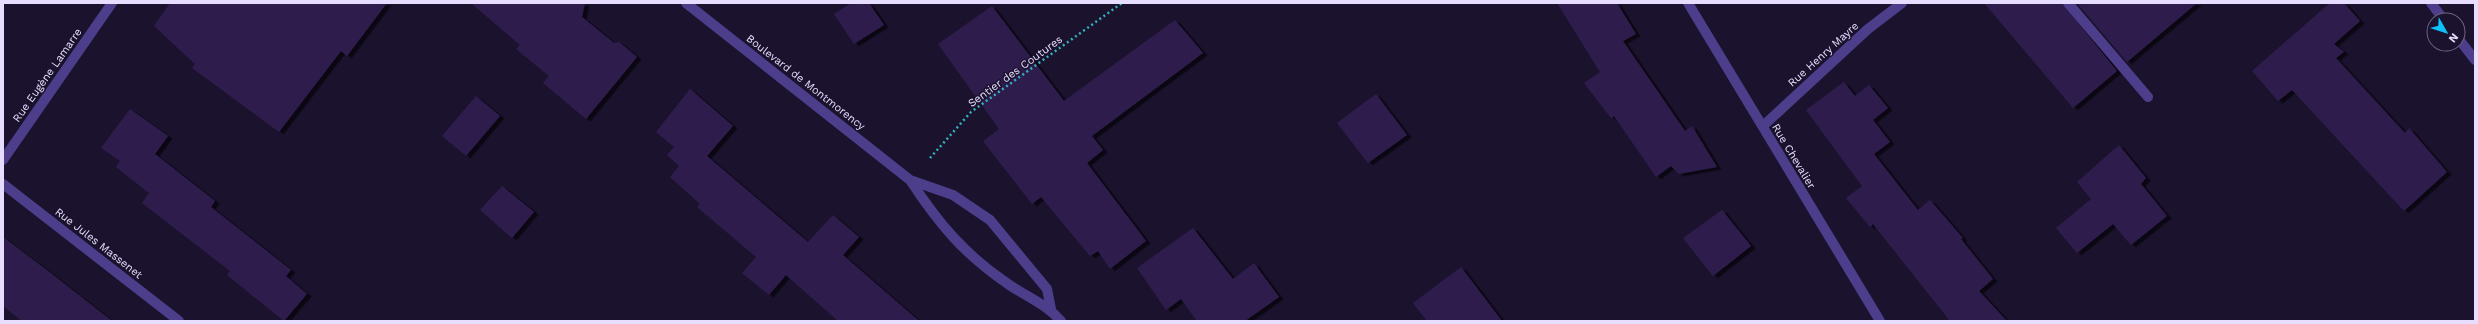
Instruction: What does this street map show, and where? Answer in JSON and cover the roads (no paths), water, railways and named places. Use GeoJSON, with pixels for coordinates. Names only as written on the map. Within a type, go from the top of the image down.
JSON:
{"type":"FeatureCollection","features":[{"type":"Feature","properties":{"kind":"street","name":"Rue Eugène Lamarre"},"geometry":{"type":"LineString","coordinates":[[3,160],[112,3]]}},
{"type":"Feature","properties":{"kind":"street","name":"Boulevard de Montmorency"},"geometry":{"type":"LineString","coordinates":[[686,3],[910,180],[935,217],[962,248],[1008,285],[1051,309],[1061,321]]}},
{"type":"Feature","properties":{"kind":"street","name":"Rue Chevalier"},"geometry":{"type":"LineString","coordinates":[[1688,3],[1880,321]]}},
{"type":"Feature","properties":{"kind":"street","name":"Rue Henry Mayre"},"geometry":{"type":"LineString","coordinates":[[1762,126],[1868,29],[1902,3]]}},
{"type":"Feature","properties":{"kind":"street"},"geometry":{"type":"LineString","coordinates":[[2068,3],[2148,97]]}},
{"type":"Feature","properties":{"kind":"street"},"geometry":{"type":"LineString","coordinates":[[2431,3],[2438,12]]}},
{"type":"Feature","properties":{"kind":"street"},"geometry":{"type":"LineString","coordinates":[[2466,48],[2475,60]]}},
{"type":"Feature","properties":{"kind":"street","name":"Boulevard de Montmorency"},"geometry":{"type":"LineString","coordinates":[[910,180],[952,195],[990,220],[1047,289],[1051,309]]}},
{"type":"Feature","properties":{"kind":"street","name":"Rue Jules Massenet"},"geometry":{"type":"LineString","coordinates":[[3,184],[179,321]]}}]}
